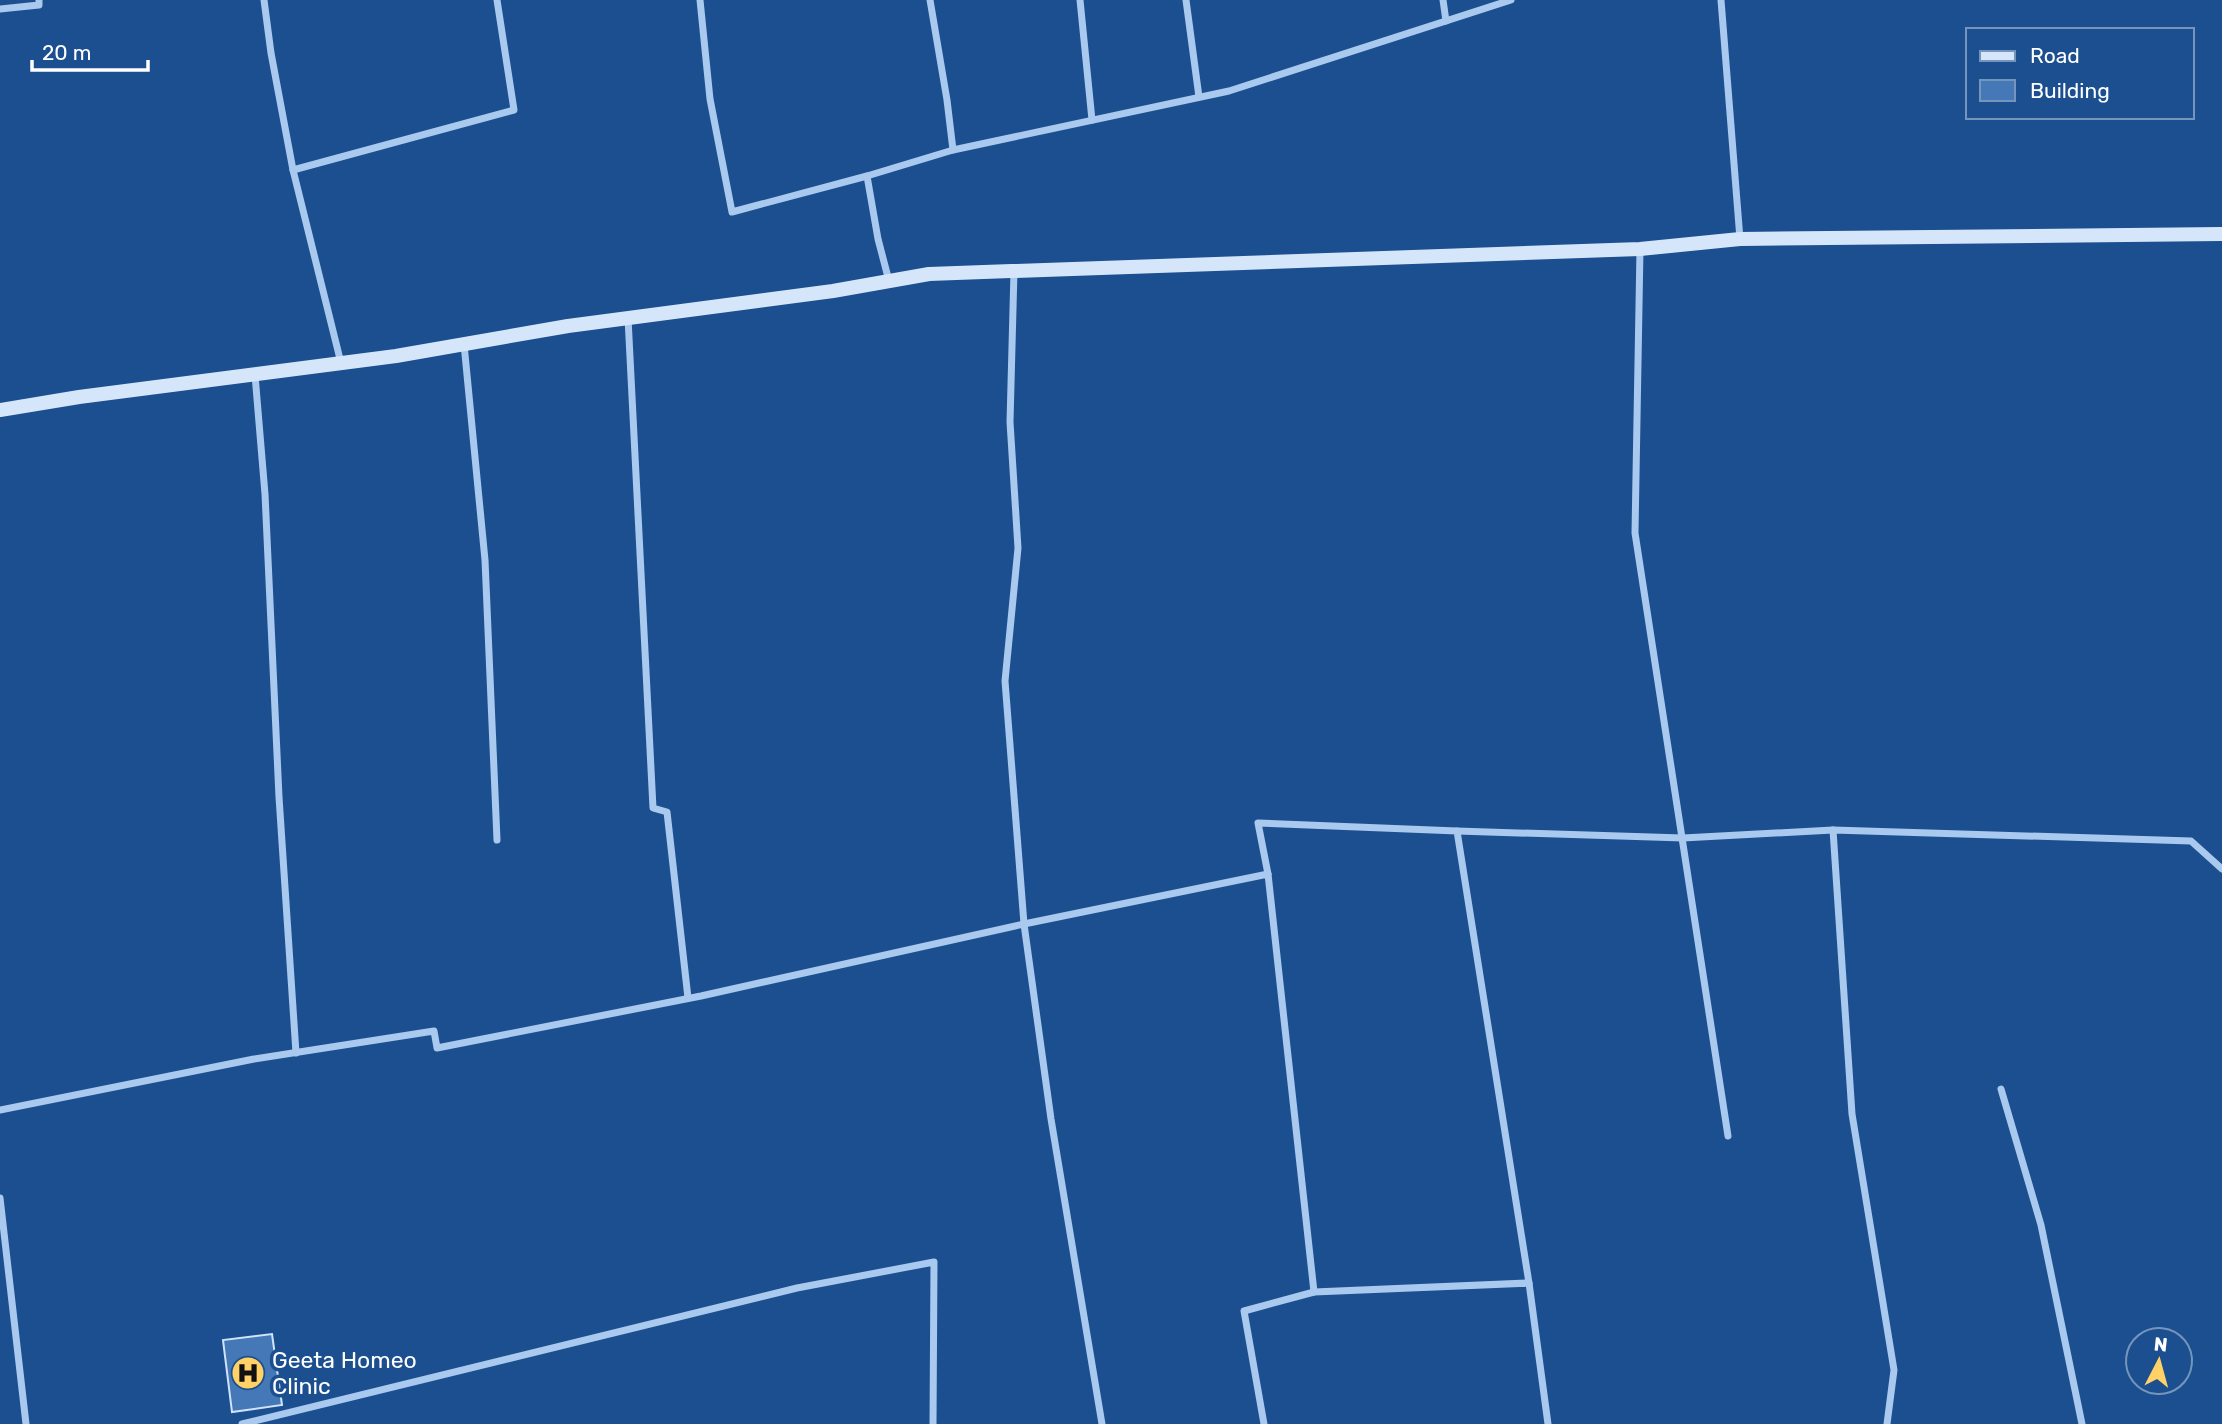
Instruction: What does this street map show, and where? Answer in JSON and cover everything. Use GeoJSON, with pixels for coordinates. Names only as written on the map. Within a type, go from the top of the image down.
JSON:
{"type":"FeatureCollection","features":[{"type":"Feature","properties":{"kind":"street"},"geometry":{"type":"LineString","coordinates":[[0,9],[39,5],[39,0]]}},
{"type":"Feature","properties":{"kind":"street"},"geometry":{"type":"LineString","coordinates":[[264,0],[293,170],[341,364]]}},
{"type":"Feature","properties":{"kind":"street"},"geometry":{"type":"LineString","coordinates":[[293,170],[514,110],[497,0]]}},
{"type":"Feature","properties":{"kind":"street"},"geometry":{"type":"LineString","coordinates":[[700,0],[710,99],[732,212],[953,150],[1229,91],[1511,0]]}},
{"type":"Feature","properties":{"kind":"street"},"geometry":{"type":"LineString","coordinates":[[930,0],[953,150]]}},
{"type":"Feature","properties":{"kind":"street"},"geometry":{"type":"LineString","coordinates":[[1080,0],[1092,120]]}},
{"type":"Feature","properties":{"kind":"street"},"geometry":{"type":"LineString","coordinates":[[1186,0],[1199,97]]}},
{"type":"Feature","properties":{"kind":"street"},"geometry":{"type":"LineString","coordinates":[[1443,0],[1446,21]]}},
{"type":"Feature","properties":{"kind":"street"},"geometry":{"type":"LineString","coordinates":[[1721,0],[1740,239]]}},
{"type":"Feature","properties":{"kind":"street"},"geometry":{"type":"LineString","coordinates":[[867,176],[878,239],[889,281]]}},
{"type":"Feature","properties":{"kind":"street"},"geometry":{"type":"LineString","coordinates":[[0,410],[341,364],[568,326],[833,291],[929,274],[1640,249],[1740,239],[2222,234]]}},
{"type":"Feature","properties":{"kind":"street"},"geometry":{"type":"LineString","coordinates":[[1640,249],[1635,533],[1728,1136]]}},
{"type":"Feature","properties":{"kind":"street"},"geometry":{"type":"LineString","coordinates":[[1014,271],[1010,422],[1018,548],[1005,681],[1024,925],[1051,1119],[1102,1424]]}},
{"type":"Feature","properties":{"kind":"street"},"geometry":{"type":"LineString","coordinates":[[628,318],[653,808],[667,813],[688,998]]}},
{"type":"Feature","properties":{"kind":"street"},"geometry":{"type":"LineString","coordinates":[[464,344],[485,560],[497,839]]}},
{"type":"Feature","properties":{"kind":"street"},"geometry":{"type":"LineString","coordinates":[[255,375],[265,494],[279,797],[296,1053]]}},
{"type":"Feature","properties":{"kind":"street"},"geometry":{"type":"LineString","coordinates":[[1314,1292],[1268,874],[1258,823],[1683,838],[1833,830],[2192,841],[2222,869]]}},
{"type":"Feature","properties":{"kind":"street"},"geometry":{"type":"LineString","coordinates":[[1833,830],[1852,1114],[1894,1370],[1887,1424]]}},
{"type":"Feature","properties":{"kind":"street"},"geometry":{"type":"LineString","coordinates":[[1457,831],[1529,1283],[1548,1424]]}},
{"type":"Feature","properties":{"kind":"street"},"geometry":{"type":"LineString","coordinates":[[0,1110],[296,1053],[434,1031],[437,1048],[688,998],[1268,874]]}},
{"type":"Feature","properties":{"kind":"street"},"geometry":{"type":"LineString","coordinates":[[2001,1089],[2041,1225],[2082,1424]]}},
{"type":"Feature","properties":{"kind":"street"},"geometry":{"type":"LineString","coordinates":[[0,1198],[26,1424]]}},
{"type":"Feature","properties":{"kind":"street"},"geometry":{"type":"LineString","coordinates":[[242,1424],[797,1288],[934,1262],[933,1424]]}},
{"type":"Feature","properties":{"kind":"street"},"geometry":{"type":"LineString","coordinates":[[1264,1424],[1244,1311],[1314,1292],[1529,1283]]}},
{"type":"Feature","properties":{"kind":"building"},"geometry":{"type":"Polygon","coordinates":[[[272,1334],[282,1405],[232,1412],[223,1340],[272,1334]]]}},
{"type":"Feature","properties":{"kind":"place","name":"Geeta Homeo Clinic"},"geometry":{"type":"Point","coordinates":[248,1373]}}]}
